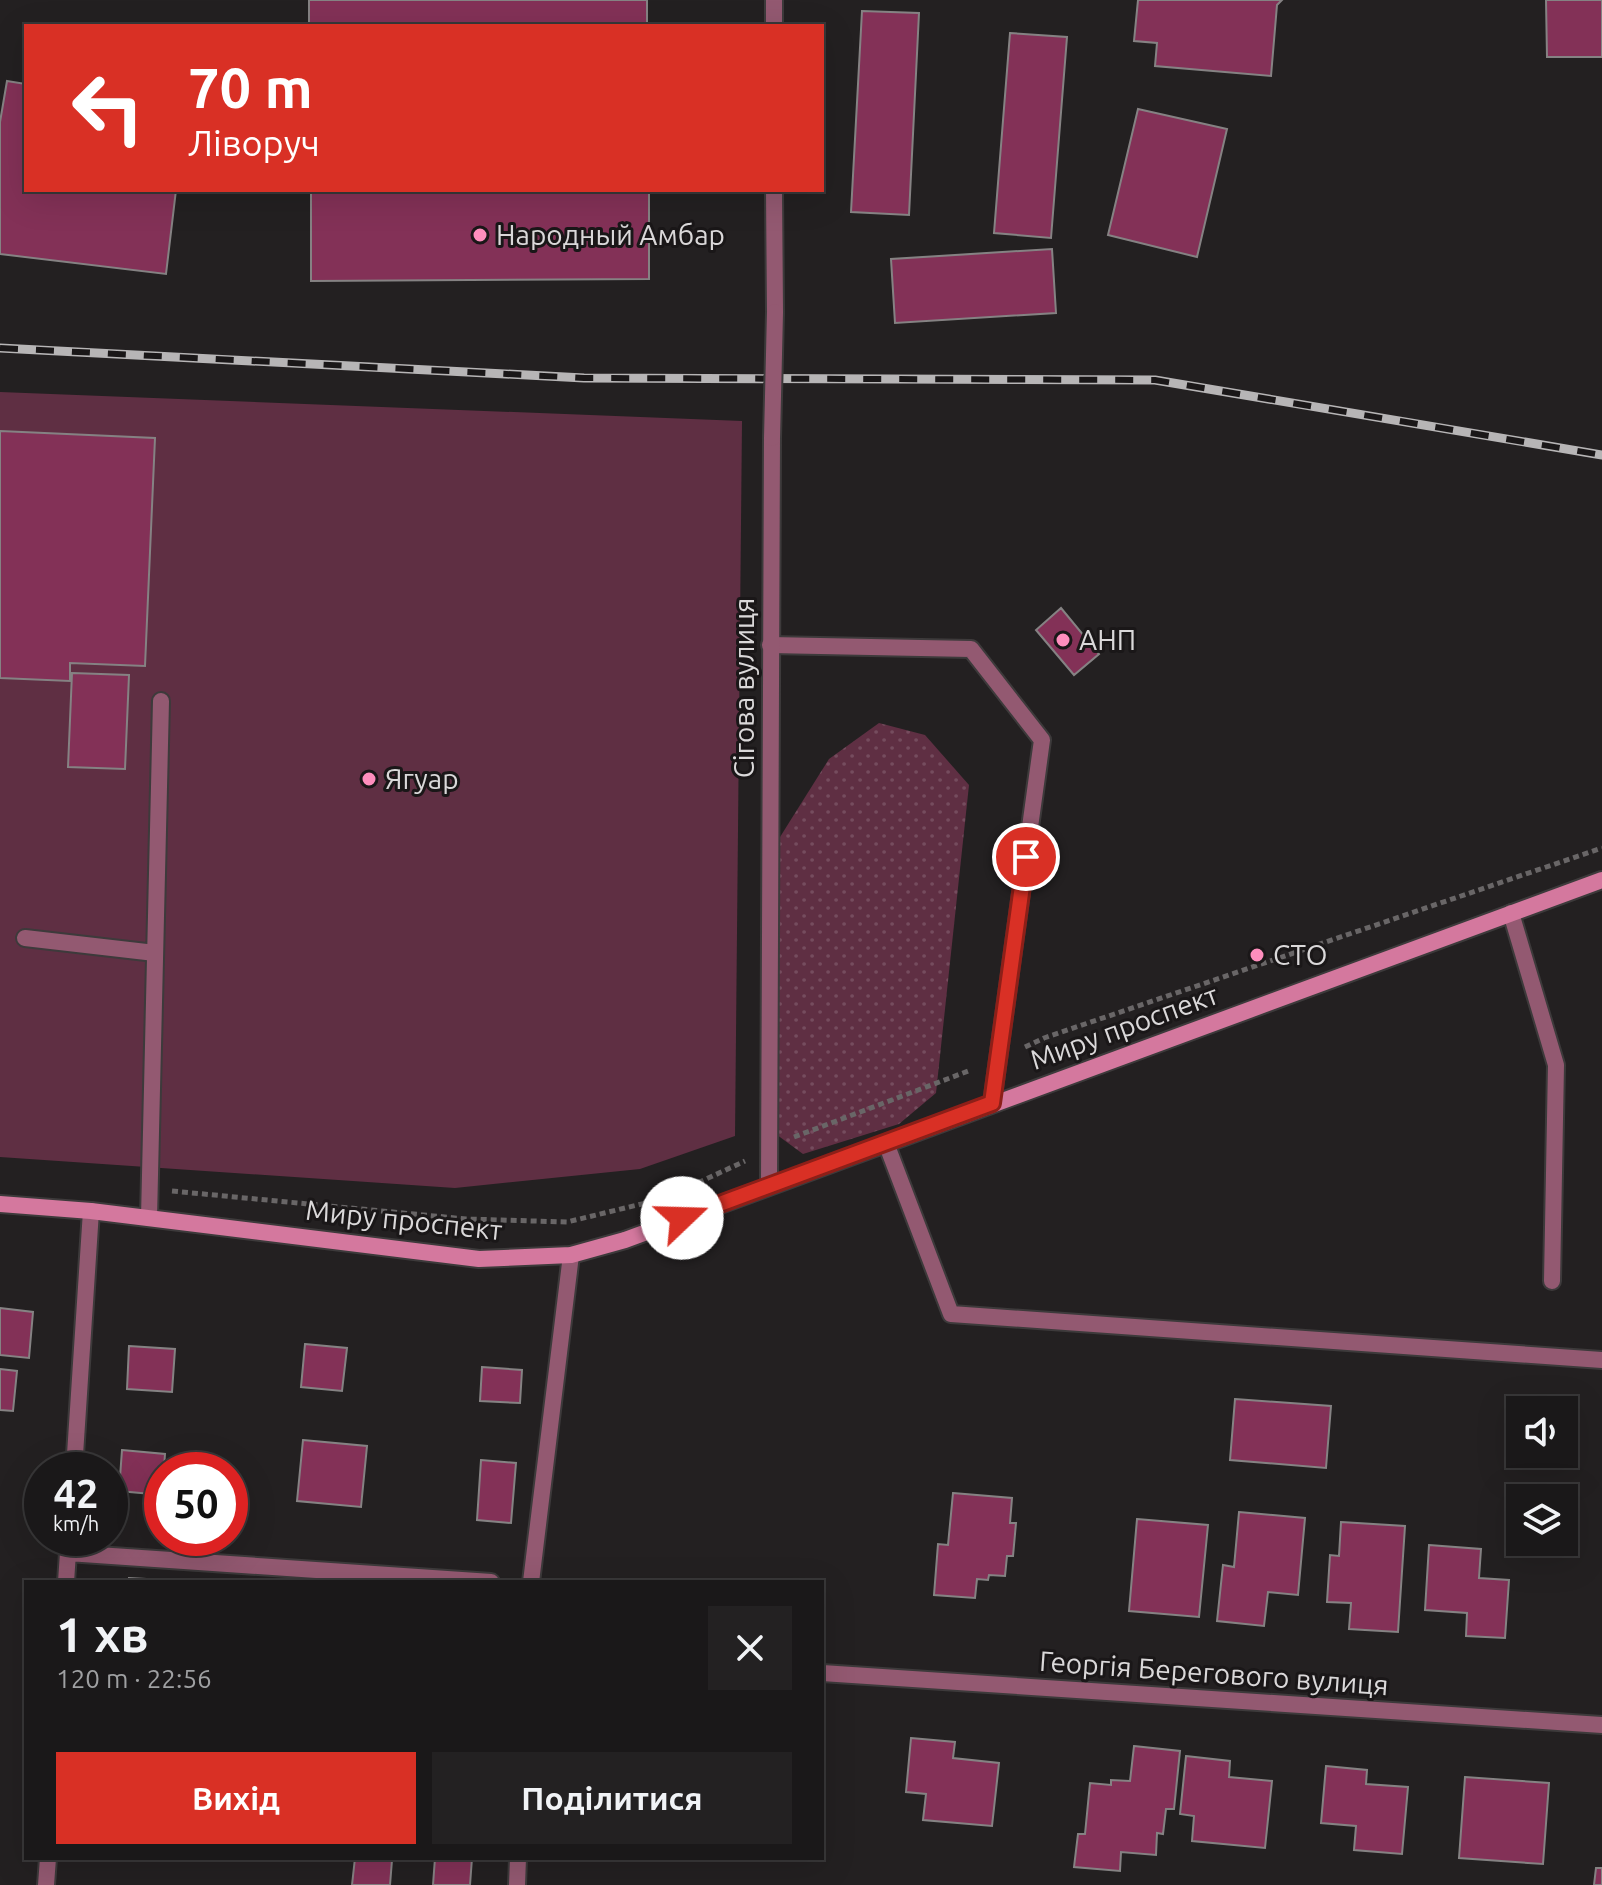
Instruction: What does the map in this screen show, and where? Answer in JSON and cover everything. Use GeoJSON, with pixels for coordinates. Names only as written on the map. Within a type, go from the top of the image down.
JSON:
{"type":"FeatureCollection","features":[{"type":"Feature","properties":{"kind":"main road","name":"Миру проспект"},"geometry":{"type":"LineString","coordinates":[[0,1204],[91,1211],[479,1259],[571,1255],[625,1240],[1602,880]]}},
{"type":"Feature","properties":{"kind":"street"},"geometry":{"type":"LineString","coordinates":[[774,0],[774,24]]}},
{"type":"Feature","properties":{"kind":"street","name":"Сігова вулиця"},"geometry":{"type":"LineString","coordinates":[[769,1185],[774,192]]}},
{"type":"Feature","properties":{"kind":"street"},"geometry":{"type":"LineString","coordinates":[[770,645],[971,649],[1042,740],[992,1103]]}},
{"type":"Feature","properties":{"kind":"street"},"geometry":{"type":"LineString","coordinates":[[149,1218],[161,701]]}},
{"type":"Feature","properties":{"kind":"street"},"geometry":{"type":"LineString","coordinates":[[1511,913],[1556,1065],[1552,1281]]}},
{"type":"Feature","properties":{"kind":"street"},"geometry":{"type":"LineString","coordinates":[[25,938],[155,953]]}},
{"type":"Feature","properties":{"kind":"street"},"geometry":{"type":"LineString","coordinates":[[886,1143],[951,1314],[1602,1360]]}},
{"type":"Feature","properties":{"kind":"street"},"geometry":{"type":"LineString","coordinates":[[75,1452],[91,1211]]}},
{"type":"Feature","properties":{"kind":"street"},"geometry":{"type":"LineString","coordinates":[[531,1580],[571,1255]]}},
{"type":"Feature","properties":{"kind":"street"},"geometry":{"type":"LineString","coordinates":[[128,1551],[468,1580]]}},
{"type":"Feature","properties":{"kind":"street"},"geometry":{"type":"LineString","coordinates":[[66,1580],[68,1556]]}},
{"type":"Feature","properties":{"kind":"street","name":"Георгія Берегового вулиця"},"geometry":{"type":"LineString","coordinates":[[824,1673],[1602,1725]]}},
{"type":"Feature","properties":{"kind":"street"},"geometry":{"type":"LineString","coordinates":[[46,1885],[48,1860]]}},
{"type":"Feature","properties":{"kind":"street"},"geometry":{"type":"LineString","coordinates":[[517,1885],[518,1860]]}},
{"type":"Feature","properties":{"kind":"path"},"geometry":{"type":"LineString","coordinates":[[679,1192],[786,1140],[998,1060],[1044,1038],[1602,848]]}},
{"type":"Feature","properties":{"kind":"path"},"geometry":{"type":"LineString","coordinates":[[149,1188],[480,1220],[567,1222],[652,1201]]}},
{"type":"Feature","properties":{"kind":"shaded area","name":"Ягуар"},"geometry":{"type":"Polygon","coordinates":[[[0,392],[742,421],[735,1136],[640,1169],[455,1188],[0,1157],[0,392]]]}},
{"type":"Feature","properties":{"kind":"shaded area"},"geometry":{"type":"Polygon","coordinates":[[[879,723],[925,735],[969,785],[936,1093],[899,1124],[803,1154],[769,1129],[770,853],[829,759],[879,723]]]}},
{"type":"Feature","properties":{"kind":"building"},"geometry":{"type":"Polygon","coordinates":[[[309,0],[647,0],[647,24],[309,24],[309,0]]]}},
{"type":"Feature","properties":{"kind":"building"},"geometry":{"type":"Polygon","coordinates":[[[1138,0],[1282,0],[1277,5],[1271,76],[1155,66],[1157,43],[1134,41],[1138,0]]]}},
{"type":"Feature","properties":{"kind":"building"},"geometry":{"type":"Polygon","coordinates":[[[1546,0],[1602,0],[1602,57],[1547,57],[1546,0]]]}},
{"type":"Feature","properties":{"kind":"building"},"geometry":{"type":"Polygon","coordinates":[[[862,11],[919,13],[909,215],[851,212],[862,11]]]}},
{"type":"Feature","properties":{"kind":"building"},"geometry":{"type":"Polygon","coordinates":[[[1010,33],[1067,37],[1051,238],[994,233],[1010,33]]]}},
{"type":"Feature","properties":{"kind":"building"},"geometry":{"type":"Polygon","coordinates":[[[7,81],[24,84],[24,192],[176,192],[166,274],[0,254],[0,122],[7,81]]]}},
{"type":"Feature","properties":{"kind":"building"},"geometry":{"type":"Polygon","coordinates":[[[1138,109],[1227,129],[1197,257],[1108,235],[1138,109]]]}},
{"type":"Feature","properties":{"kind":"building","name":"Народный Амбар"},"geometry":{"type":"Polygon","coordinates":[[[311,192],[649,192],[649,279],[311,281],[311,192]]]}},
{"type":"Feature","properties":{"kind":"building"},"geometry":{"type":"Polygon","coordinates":[[[1052,249],[1056,313],[895,323],[891,259],[1052,249]]]}},
{"type":"Feature","properties":{"kind":"building"},"geometry":{"type":"Polygon","coordinates":[[[0,431],[155,438],[145,666],[70,663],[70,681],[0,678],[0,431]]]}},
{"type":"Feature","properties":{"kind":"building"},"geometry":{"type":"Polygon","coordinates":[[[1061,608],[1099,654],[1074,675],[1036,630],[1061,608]]]}},
{"type":"Feature","properties":{"kind":"building"},"geometry":{"type":"Polygon","coordinates":[[[72,673],[129,675],[125,769],[68,767],[72,673]]]}},
{"type":"Feature","properties":{"kind":"building"},"geometry":{"type":"Polygon","coordinates":[[[0,1308],[33,1312],[29,1358],[0,1355],[0,1308]]]}},
{"type":"Feature","properties":{"kind":"building"},"geometry":{"type":"Polygon","coordinates":[[[305,1344],[347,1348],[342,1391],[301,1387],[305,1344]]]}},
{"type":"Feature","properties":{"kind":"building"},"geometry":{"type":"Polygon","coordinates":[[[129,1346],[175,1349],[172,1392],[127,1389],[129,1346]]]}},
{"type":"Feature","properties":{"kind":"building"},"geometry":{"type":"Polygon","coordinates":[[[482,1367],[522,1370],[520,1403],[480,1401],[482,1367]]]}},
{"type":"Feature","properties":{"kind":"building"},"geometry":{"type":"Polygon","coordinates":[[[0,1369],[17,1371],[13,1411],[0,1410],[0,1369]]]}},
{"type":"Feature","properties":{"kind":"building"},"geometry":{"type":"Polygon","coordinates":[[[1235,1399],[1331,1406],[1326,1468],[1230,1460],[1235,1399]]]}},
{"type":"Feature","properties":{"kind":"building"},"geometry":{"type":"Polygon","coordinates":[[[303,1440],[367,1446],[361,1507],[297,1501],[303,1440]]]}},
{"type":"Feature","properties":{"kind":"building"},"geometry":{"type":"Polygon","coordinates":[[[122,1450],[144,1452],[144,1493],[128,1492],[128,1452],[122,1450]]]}},
{"type":"Feature","properties":{"kind":"building"},"geometry":{"type":"Polygon","coordinates":[[[481,1460],[516,1463],[511,1523],[477,1520],[481,1460]]]}},
{"type":"Feature","properties":{"kind":"building"},"geometry":{"type":"Polygon","coordinates":[[[953,1493],[1012,1498],[1010,1523],[1016,1523],[1013,1556],[1007,1556],[1005,1576],[989,1575],[988,1580],[977,1579],[975,1598],[934,1595],[938,1544],[948,1545],[953,1493]]]}},
{"type":"Feature","properties":{"kind":"building"},"geometry":{"type":"Polygon","coordinates":[[[1239,1512],[1305,1518],[1298,1595],[1268,1592],[1264,1626],[1217,1621],[1223,1565],[1234,1567],[1239,1512]]]}},
{"type":"Feature","properties":{"kind":"building"},"geometry":{"type":"Polygon","coordinates":[[[1137,1519],[1208,1525],[1199,1617],[1129,1611],[1137,1519]]]}},
{"type":"Feature","properties":{"kind":"building"},"geometry":{"type":"Polygon","coordinates":[[[1341,1522],[1405,1526],[1398,1632],[1349,1629],[1351,1603],[1327,1602],[1330,1555],[1339,1556],[1341,1522]]]}},
{"type":"Feature","properties":{"kind":"building"},"geometry":{"type":"Polygon","coordinates":[[[1429,1545],[1481,1549],[1479,1578],[1509,1580],[1505,1638],[1466,1636],[1467,1613],[1425,1610],[1429,1545]]]}},
{"type":"Feature","properties":{"kind":"building"},"geometry":{"type":"Polygon","coordinates":[[[911,1738],[955,1742],[953,1758],[999,1763],[992,1826],[923,1820],[926,1794],[906,1792],[911,1738]]]}},
{"type":"Feature","properties":{"kind":"building"},"geometry":{"type":"Polygon","coordinates":[[[1134,1746],[1180,1751],[1174,1809],[1166,1809],[1163,1834],[1157,1833],[1156,1855],[1121,1852],[1120,1871],[1074,1867],[1078,1834],[1085,1834],[1090,1783],[1111,1785],[1111,1780],[1130,1781],[1134,1746]]]}},
{"type":"Feature","properties":{"kind":"building"},"geometry":{"type":"Polygon","coordinates":[[[1186,1756],[1230,1761],[1229,1777],[1272,1781],[1265,1848],[1192,1841],[1194,1816],[1180,1814],[1186,1756]]]}},
{"type":"Feature","properties":{"kind":"building"},"geometry":{"type":"Polygon","coordinates":[[[1326,1766],[1367,1770],[1366,1784],[1408,1787],[1402,1854],[1354,1850],[1356,1826],[1321,1823],[1326,1766]]]}},
{"type":"Feature","properties":{"kind":"building"},"geometry":{"type":"Polygon","coordinates":[[[1465,1777],[1549,1783],[1543,1864],[1459,1858],[1465,1777]]]}},
{"type":"Feature","properties":{"kind":"building"},"geometry":{"type":"Polygon","coordinates":[[[355,1860],[392,1860],[390,1885],[352,1885],[355,1860]]]}},
{"type":"Feature","properties":{"kind":"building"},"geometry":{"type":"Polygon","coordinates":[[[435,1860],[472,1860],[470,1885],[433,1885],[435,1860]]]}},
{"type":"Feature","properties":{"kind":"building"},"geometry":{"type":"Polygon","coordinates":[[[1596,1868],[1602,1868],[1602,1885],[1594,1885],[1596,1868]]]}},
{"type":"Feature","properties":{"kind":"railway"},"geometry":{"type":"LineString","coordinates":[[0,348],[584,378],[1155,380],[1602,455]]}},
{"type":"Feature","properties":{"kind":"place","name":"Народный Амбар"},"geometry":{"type":"Point","coordinates":[480,235]}},
{"type":"Feature","properties":{"kind":"place","name":"АНП"},"geometry":{"type":"Point","coordinates":[1063,640]}},
{"type":"Feature","properties":{"kind":"place","name":"Ягуар"},"geometry":{"type":"Point","coordinates":[369,779]}},
{"type":"Feature","properties":{"kind":"place","name":"СТО"},"geometry":{"type":"Point","coordinates":[1257,955]}},
{"type":"Feature","properties":{"kind":"route"},"geometry":{"type":"LineString","coordinates":[[682,1218],[992,1103],[1026,857]]}}]}
